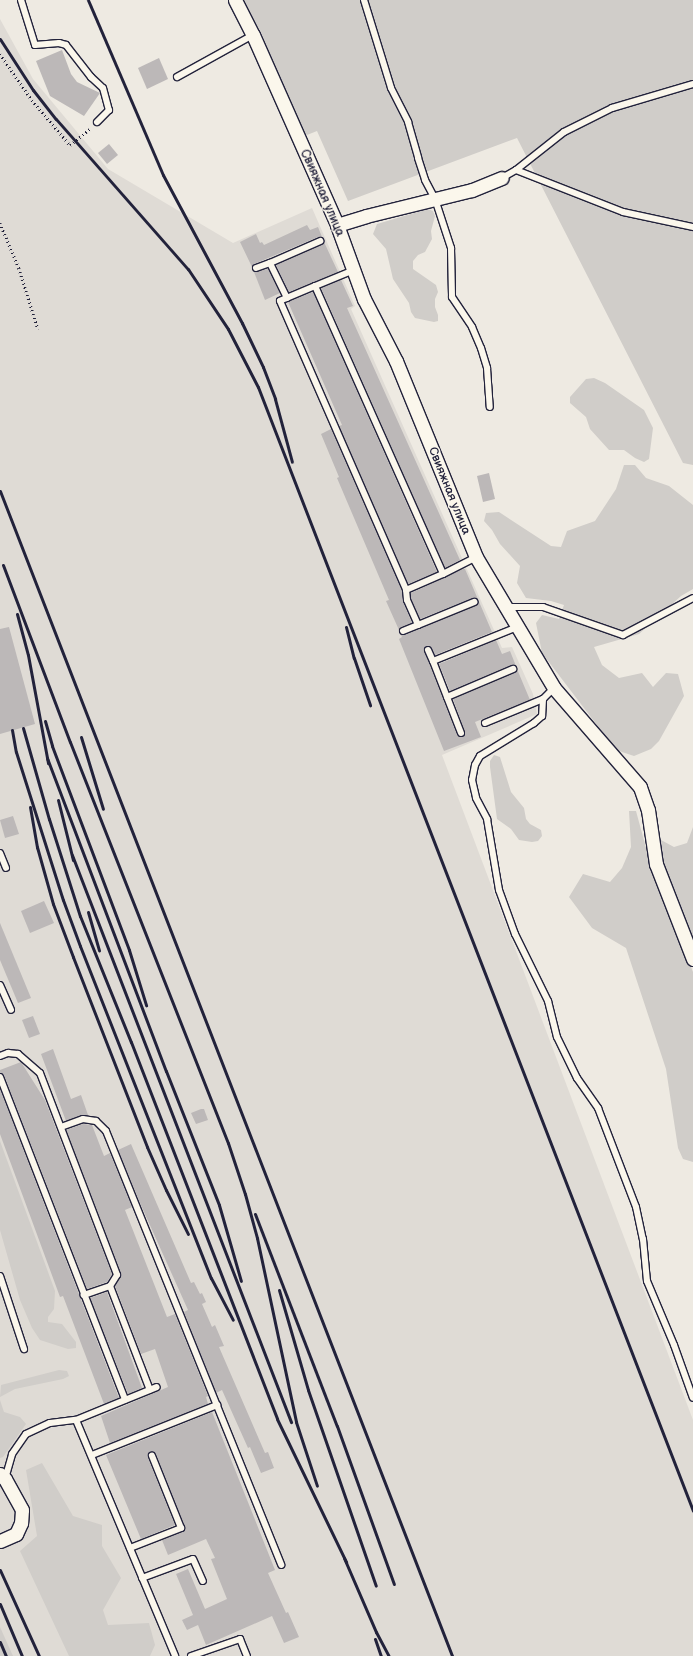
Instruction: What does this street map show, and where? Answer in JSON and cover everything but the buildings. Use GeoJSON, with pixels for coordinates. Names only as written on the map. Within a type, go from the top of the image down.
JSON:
{"type":"FeatureCollection","features":[{"type":"Feature","properties":{"kind":"street","name":"Свияжная улица"},"geometry":{"type":"LineString","coordinates":[[235,0],[253,35],[337,225],[364,299],[396,361],[476,557],[554,688],[640,787],[648,810],[656,864],[693,959]]}},
{"type":"Feature","properties":{"kind":"street"},"geometry":{"type":"LineString","coordinates":[[337,225],[366,216],[472,190],[502,178]]}},
{"type":"Feature","properties":{"kind":"street"},"geometry":{"type":"LineString","coordinates":[[0,1541],[16,1534],[21,1523],[22,1510],[3,1477]]}},
{"type":"Feature","properties":{"kind":"lane"},"geometry":{"type":"LineString","coordinates":[[21,0],[35,45],[59,43],[66,45],[91,77],[103,88],[109,110],[97,122]]}},
{"type":"Feature","properties":{"kind":"lane"},"geometry":{"type":"LineString","coordinates":[[364,0],[391,88],[408,122],[418,158],[435,199],[451,248],[452,297],[472,326],[481,348],[487,368],[490,407]]}},
{"type":"Feature","properties":{"kind":"lane"},"geometry":{"type":"LineString","coordinates":[[177,77],[253,35]]}},
{"type":"Feature","properties":{"kind":"lane"},"geometry":{"type":"LineString","coordinates":[[502,178],[516,170],[564,132],[605,112],[657,93],[693,84]]}},
{"type":"Feature","properties":{"kind":"lane"},"geometry":{"type":"LineString","coordinates":[[516,170],[623,212],[693,227]]}},
{"type":"Feature","properties":{"kind":"lane"},"geometry":{"type":"LineString","coordinates":[[256,268],[320,241]]}},
{"type":"Feature","properties":{"kind":"lane"},"geometry":{"type":"LineString","coordinates":[[270,262],[287,298]]}},
{"type":"Feature","properties":{"kind":"lane"},"geometry":{"type":"LineString","coordinates":[[354,270],[280,301],[406,590],[407,600],[418,625]]}},
{"type":"Feature","properties":{"kind":"lane"},"geometry":{"type":"LineString","coordinates":[[315,286],[443,574]]}},
{"type":"Feature","properties":{"kind":"lane"},"geometry":{"type":"LineString","coordinates":[[406,590],[443,574],[476,557]]}},
{"type":"Feature","properties":{"kind":"lane"},"geometry":{"type":"LineString","coordinates":[[505,607],[543,607],[622,635],[693,598]]}},
{"type":"Feature","properties":{"kind":"lane"},"geometry":{"type":"LineString","coordinates":[[403,631],[474,602]]}},
{"type":"Feature","properties":{"kind":"lane"},"geometry":{"type":"LineString","coordinates":[[433,661],[517,626]]}},
{"type":"Feature","properties":{"kind":"lane"},"geometry":{"type":"LineString","coordinates":[[428,650],[461,733]]}},
{"type":"Feature","properties":{"kind":"lane"},"geometry":{"type":"LineString","coordinates":[[447,697],[513,669]]}},
{"type":"Feature","properties":{"kind":"lane"},"geometry":{"type":"LineString","coordinates":[[485,723],[543,700],[554,688]]}},
{"type":"Feature","properties":{"kind":"lane"},"geometry":{"type":"LineString","coordinates":[[543,700],[542,716],[534,723],[480,756],[475,765],[472,780],[476,798],[487,819],[499,890],[515,934],[548,1001],[557,1037],[577,1078],[598,1108],[636,1207],[643,1239],[646,1281],[674,1344],[693,1398]]}},
{"type":"Feature","properties":{"kind":"lane"},"geometry":{"type":"LineString","coordinates":[[0,853],[6,868]]}},
{"type":"Feature","properties":{"kind":"lane"},"geometry":{"type":"LineString","coordinates":[[0,985],[11,1010]]}},
{"type":"Feature","properties":{"kind":"lane"},"geometry":{"type":"LineString","coordinates":[[0,1056],[8,1053],[18,1054],[40,1073],[117,1275],[110,1286],[84,1295]]}},
{"type":"Feature","properties":{"kind":"lane"},"geometry":{"type":"LineString","coordinates":[[0,1077],[125,1400]]}},
{"type":"Feature","properties":{"kind":"lane"},"geometry":{"type":"LineString","coordinates":[[61,1127],[83,1120],[96,1121],[106,1131],[282,1565]]}},
{"type":"Feature","properties":{"kind":"lane"},"geometry":{"type":"LineString","coordinates":[[0,1276],[24,1349]]}},
{"type":"Feature","properties":{"kind":"lane"},"geometry":{"type":"LineString","coordinates":[[110,1286],[150,1390]]}},
{"type":"Feature","properties":{"kind":"lane"},"geometry":{"type":"LineString","coordinates":[[3,1477],[12,1454],[26,1434],[50,1423],[76,1420],[157,1387]]}},
{"type":"Feature","properties":{"kind":"lane"},"geometry":{"type":"LineString","coordinates":[[92,1455],[217,1405]]}},
{"type":"Feature","properties":{"kind":"lane"},"geometry":{"type":"LineString","coordinates":[[76,1420],[92,1455],[175,1656]]}},
{"type":"Feature","properties":{"kind":"lane"},"geometry":{"type":"LineString","coordinates":[[130,1548],[181,1528],[152,1456]]}},
{"type":"Feature","properties":{"kind":"lane"},"geometry":{"type":"LineString","coordinates":[[142,1578],[193,1559],[203,1581]]}},
{"type":"Feature","properties":{"kind":"lane"},"geometry":{"type":"LineString","coordinates":[[191,1656],[240,1639],[247,1656]]}},
{"type":"Feature","properties":{"kind":"path"},"geometry":{"type":"LineString","coordinates":[[0,54],[32,100],[70,145],[97,122]]}},
{"type":"Feature","properties":{"kind":"path"},"geometry":{"type":"LineString","coordinates":[[0,223],[19,268],[38,329]]}},
{"type":"Feature","properties":{"kind":"shaded area"},"geometry":{"type":"Polygon","coordinates":[[[242,0],[693,0],[693,465],[683,463],[517,138],[348,201],[317,131],[307,135],[301,131],[261,32],[242,0]]]}},
{"type":"Feature","properties":{"kind":"shaded area"},"geometry":{"type":"Polygon","coordinates":[[[0,19],[33,79],[108,169],[233,243],[312,208],[355,306],[351,309],[502,648],[512,647],[533,694],[537,714],[442,755],[693,1420],[693,1656],[2,1656],[0,1652],[0,19]]]}},
{"type":"Feature","properties":{"kind":"shaded area"},"geometry":{"type":"Polygon","coordinates":[[[428,209],[433,211],[435,216],[431,231],[432,239],[425,252],[418,255],[413,261],[413,269],[436,285],[438,292],[435,299],[435,307],[438,315],[438,321],[434,322],[415,318],[411,312],[409,303],[393,279],[386,249],[373,234],[377,224],[428,209]]]}},
{"type":"Feature","properties":{"kind":"shaded area"},"geometry":{"type":"Polygon","coordinates":[[[594,378],[605,383],[644,410],[653,428],[649,459],[644,462],[635,458],[624,450],[609,450],[590,429],[586,417],[570,403],[570,397],[586,379],[594,378]]]}},
{"type":"Feature","properties":{"kind":"shaded area"},"geometry":{"type":"Polygon","coordinates":[[[624,465],[635,465],[646,478],[669,486],[693,505],[693,589],[681,596],[639,634],[594,647],[602,665],[619,678],[642,673],[653,687],[666,673],[678,674],[684,696],[659,741],[651,749],[634,756],[616,750],[542,653],[536,623],[542,615],[559,619],[564,605],[551,601],[526,598],[517,583],[520,566],[500,544],[492,530],[484,521],[486,513],[499,512],[551,546],[561,547],[567,531],[595,521],[616,489],[624,465]]]}},
{"type":"Feature","properties":{"kind":"shaded area"},"geometry":{"type":"Polygon","coordinates":[[[494,755],[500,757],[511,792],[524,808],[526,819],[530,824],[541,830],[542,836],[538,841],[532,842],[519,840],[511,829],[497,819],[490,767],[490,761],[494,755]]]}},
{"type":"Feature","properties":{"kind":"shaded area"},"geometry":{"type":"Polygon","coordinates":[[[629,811],[636,811],[649,859],[693,972],[693,1162],[683,1159],[678,1148],[666,1069],[626,948],[592,928],[569,897],[583,874],[610,882],[622,868],[631,847],[629,811]]]}},
{"type":"Feature","properties":{"kind":"shaded area"},"geometry":{"type":"Polygon","coordinates":[[[693,827],[693,950],[654,845],[661,840],[674,847],[687,843],[693,827]]]}},
{"type":"Feature","properties":{"kind":"shaded area"},"geometry":{"type":"Polygon","coordinates":[[[0,1141],[55,1291],[54,1309],[48,1317],[48,1322],[62,1324],[76,1342],[76,1348],[68,1349],[40,1340],[32,1328],[20,1300],[0,1230],[0,1141]]]}},
{"type":"Feature","properties":{"kind":"shaded area"},"geometry":{"type":"Polygon","coordinates":[[[59,1370],[67,1371],[69,1376],[63,1379],[15,1389],[0,1397],[1,1385],[59,1370]]]}},
{"type":"Feature","properties":{"kind":"shaded area"},"geometry":{"type":"Polygon","coordinates":[[[0,1400],[4,1412],[20,1417],[26,1424],[3,1457],[0,1458],[0,1400]]]}},
{"type":"Feature","properties":{"kind":"shaded area"},"geometry":{"type":"Polygon","coordinates":[[[42,1463],[73,1516],[102,1525],[102,1546],[121,1578],[103,1610],[108,1625],[149,1623],[155,1645],[150,1656],[69,1656],[20,1551],[37,1536],[26,1470],[42,1463]]]}},
{"type":"Feature","properties":{"kind":"shaded area"},"geometry":{"type":"Polygon","coordinates":[[[0,1627],[13,1656],[0,1656],[0,1627]]]}},
{"type":"Feature","properties":{"kind":"railway"},"geometry":{"type":"LineString","coordinates":[[88,0],[163,175],[242,323],[263,367],[275,399],[292,462]]}},
{"type":"Feature","properties":{"kind":"railway"},"geometry":{"type":"LineString","coordinates":[[0,39],[33,90],[56,119],[188,269],[228,329],[258,387],[693,1511]]}},
{"type":"Feature","properties":{"kind":"railway"},"geometry":{"type":"LineString","coordinates":[[0,491],[452,1656]]}},
{"type":"Feature","properties":{"kind":"railway"},"geometry":{"type":"LineString","coordinates":[[3,565],[70,742],[228,1143],[245,1194],[257,1238],[296,1422],[317,1486]]}},
{"type":"Feature","properties":{"kind":"railway"},"geometry":{"type":"LineString","coordinates":[[17,614],[28,655],[48,763]]}},
{"type":"Feature","properties":{"kind":"railway"},"geometry":{"type":"LineString","coordinates":[[346,627],[354,658],[370,705]]}},
{"type":"Feature","properties":{"kind":"railway"},"geometry":{"type":"LineString","coordinates":[[45,721],[52,746],[129,950],[146,1005]]}},
{"type":"Feature","properties":{"kind":"railway"},"geometry":{"type":"LineString","coordinates":[[23,728],[49,819],[80,916],[131,1042],[277,1419],[346,1562]]}},
{"type":"Feature","properties":{"kind":"railway"},"geometry":{"type":"LineString","coordinates":[[12,730],[16,752],[63,900],[80,946],[211,1278],[233,1320]]}},
{"type":"Feature","properties":{"kind":"railway"},"geometry":{"type":"LineString","coordinates":[[81,737],[103,809]]}},
{"type":"Feature","properties":{"kind":"railway"},"geometry":{"type":"LineString","coordinates":[[47,758],[166,1071],[219,1205],[241,1281]]}},
{"type":"Feature","properties":{"kind":"railway"},"geometry":{"type":"LineString","coordinates":[[58,800],[73,860]]}},
{"type":"Feature","properties":{"kind":"railway"},"geometry":{"type":"LineString","coordinates":[[30,807],[37,847],[53,904],[147,1147],[188,1234]]}},
{"type":"Feature","properties":{"kind":"railway"},"geometry":{"type":"LineString","coordinates":[[72,855],[291,1422]]}},
{"type":"Feature","properties":{"kind":"railway"},"geometry":{"type":"LineString","coordinates":[[88,912],[99,950]]}},
{"type":"Feature","properties":{"kind":"railway"},"geometry":{"type":"LineString","coordinates":[[255,1214],[337,1426],[394,1584]]}},
{"type":"Feature","properties":{"kind":"railway"},"geometry":{"type":"LineString","coordinates":[[279,1290],[308,1390],[376,1586]]}},
{"type":"Feature","properties":{"kind":"railway"},"geometry":{"type":"LineString","coordinates":[[344,1558],[376,1632],[389,1656]]}},
{"type":"Feature","properties":{"kind":"railway"},"geometry":{"type":"LineString","coordinates":[[0,1570],[39,1656]]}},
{"type":"Feature","properties":{"kind":"railway"},"geometry":{"type":"LineString","coordinates":[[0,1604],[22,1656]]}},
{"type":"Feature","properties":{"kind":"railway"},"geometry":{"type":"LineString","coordinates":[[375,1639],[381,1656]]}},
{"type":"Feature","properties":{"kind":"railway"},"geometry":{"type":"LineString","coordinates":[[0,1642],[6,1656]]}}]}
